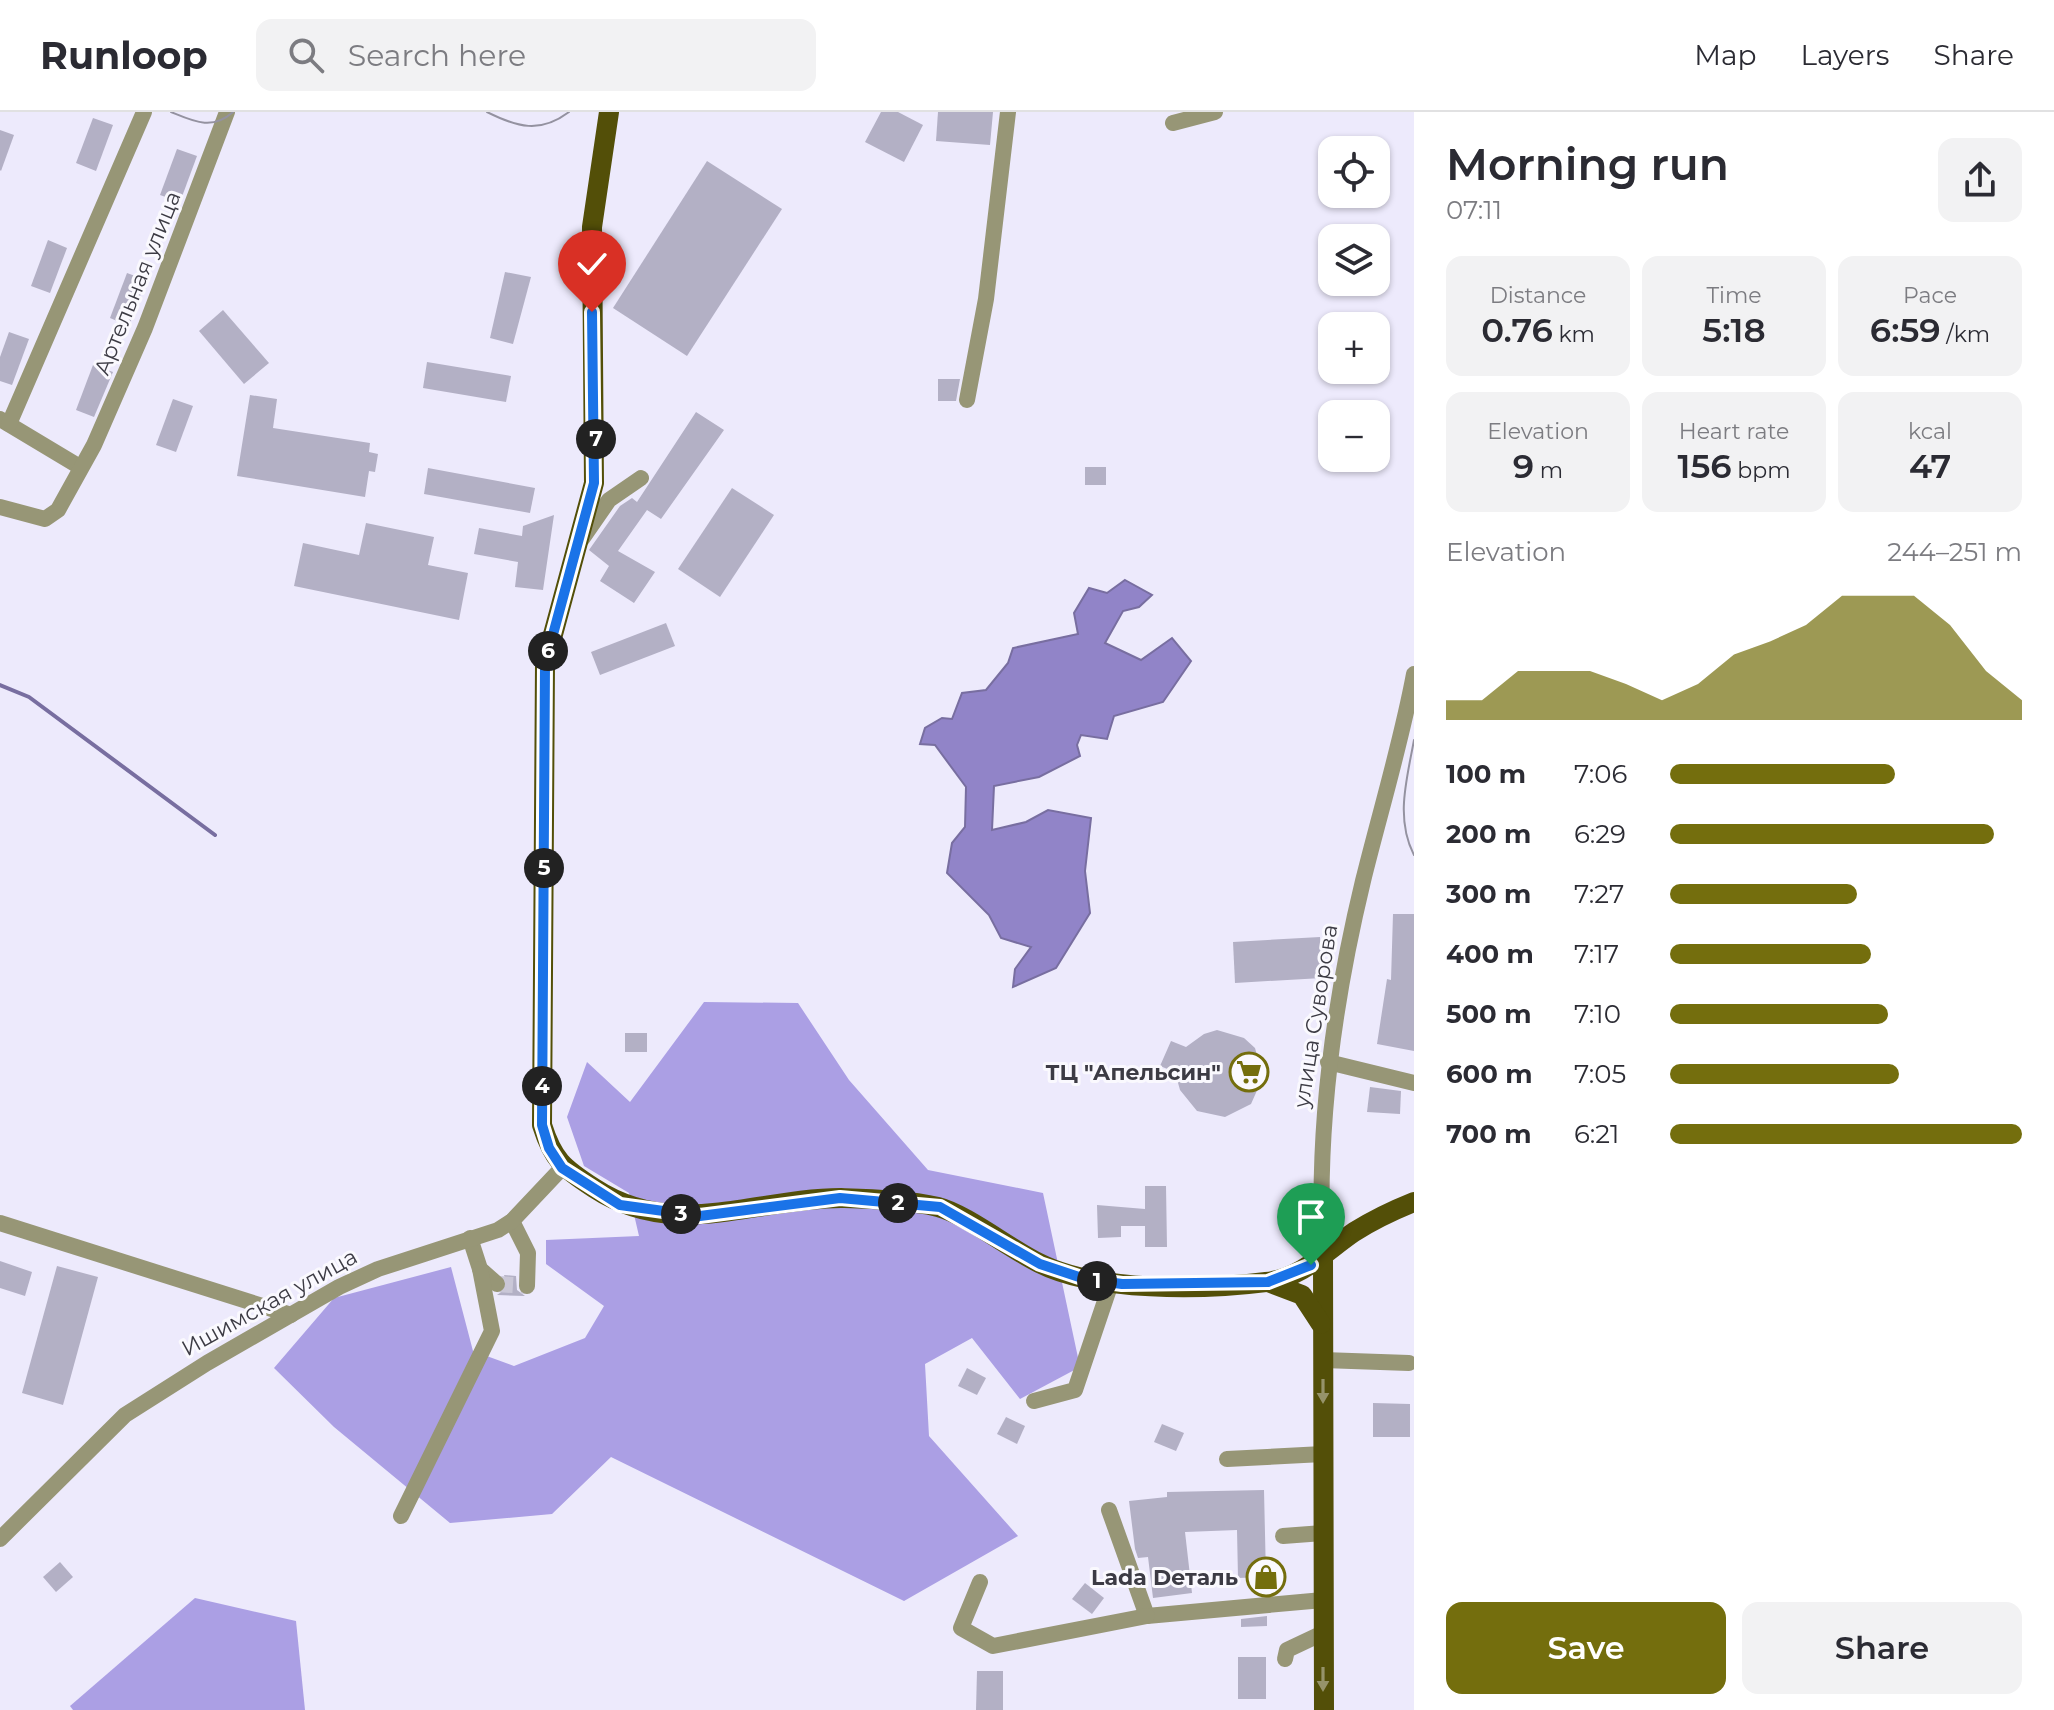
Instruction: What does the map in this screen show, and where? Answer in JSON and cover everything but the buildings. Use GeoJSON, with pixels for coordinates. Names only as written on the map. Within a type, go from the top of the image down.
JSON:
{"type":"FeatureCollection","features":[{"type":"Feature","properties":{"kind":"main road"},"geometry":{"type":"LineString","coordinates":[[609,112],[592,227],[594,483],[545,664],[542,1125],[549,1148],[562,1168],[620,1205],[700,1216],[840,1198],[940,1207],[1040,1264],[1064,1274],[1111,1283],[1209,1285],[1268,1282],[1299,1272],[1357,1230],[1414,1202]]}},
{"type":"Feature","properties":{"kind":"main road","name":"улица Суворова"},"geometry":{"type":"LineString","coordinates":[[1323,1257],[1324,1710]]}},
{"type":"Feature","properties":{"kind":"main road"},"geometry":{"type":"LineString","coordinates":[[1268,1282],[1302,1295],[1313,1306],[1323,1327]]}},
{"type":"Feature","properties":{"kind":"street"},"geometry":{"type":"LineString","coordinates":[[80,467],[4,421],[144,112]]}},
{"type":"Feature","properties":{"kind":"street","name":"Артельная улица"},"geometry":{"type":"LineString","coordinates":[[0,507],[45,519],[58,510],[94,445],[145,328],[227,112]]}},
{"type":"Feature","properties":{"kind":"street"},"geometry":{"type":"LineString","coordinates":[[967,400],[986,299],[1008,112]]}},
{"type":"Feature","properties":{"kind":"street"},"geometry":{"type":"LineString","coordinates":[[1173,123],[1215,112]]}},
{"type":"Feature","properties":{"kind":"street"},"geometry":{"type":"LineString","coordinates":[[577,547],[609,500],[641,478]]}},
{"type":"Feature","properties":{"kind":"street","name":"улица Суворова"},"geometry":{"type":"LineString","coordinates":[[1323,1257],[1322,1116],[1334,1020],[1363,882],[1401,742],[1414,674]]}},
{"type":"Feature","properties":{"kind":"street"},"geometry":{"type":"LineString","coordinates":[[1328,1062],[1414,1083]]}},
{"type":"Feature","properties":{"kind":"street","name":"Ишимская улица"},"geometry":{"type":"LineString","coordinates":[[0,1539],[125,1415],[291,1315],[378,1269],[498,1230],[512,1221],[562,1168]]}},
{"type":"Feature","properties":{"kind":"street"},"geometry":{"type":"LineString","coordinates":[[512,1221],[528,1253],[527,1286]]}},
{"type":"Feature","properties":{"kind":"street"},"geometry":{"type":"LineString","coordinates":[[0,1223],[291,1315]]}},
{"type":"Feature","properties":{"kind":"street"},"geometry":{"type":"LineString","coordinates":[[401,1516],[492,1331],[480,1269],[470,1238]]}},
{"type":"Feature","properties":{"kind":"street"},"geometry":{"type":"LineString","coordinates":[[480,1269],[497,1284]]}},
{"type":"Feature","properties":{"kind":"street"},"geometry":{"type":"LineString","coordinates":[[1034,1401],[1075,1390],[1111,1283]]}},
{"type":"Feature","properties":{"kind":"street"},"geometry":{"type":"LineString","coordinates":[[1323,1360],[1409,1363]]}},
{"type":"Feature","properties":{"kind":"street"},"geometry":{"type":"LineString","coordinates":[[1227,1459],[1323,1454]]}},
{"type":"Feature","properties":{"kind":"street"},"geometry":{"type":"LineString","coordinates":[[1109,1510],[1147,1616]]}},
{"type":"Feature","properties":{"kind":"street"},"geometry":{"type":"LineString","coordinates":[[1283,1536],[1323,1533]]}},
{"type":"Feature","properties":{"kind":"street"},"geometry":{"type":"LineString","coordinates":[[980,1582],[961,1628],[993,1646],[1147,1616],[1323,1600]]}},
{"type":"Feature","properties":{"kind":"street"},"geometry":{"type":"LineString","coordinates":[[1285,1659],[1287,1650],[1323,1633]]}},
{"type":"Feature","properties":{"kind":"shaded area"},"geometry":{"type":"Polygon","coordinates":[[[1125,580],[1152,595],[1139,607],[1123,611],[1105,643],[1141,660],[1172,638],[1191,661],[1163,702],[1114,716],[1107,739],[1081,735],[1077,745],[1080,756],[1039,777],[994,786],[992,830],[1026,822],[1048,810],[1091,818],[1085,871],[1090,913],[1056,968],[1013,987],[1015,969],[1031,947],[1001,938],[989,915],[947,873],[952,843],[965,827],[966,787],[935,745],[920,744],[925,728],[942,718],[952,719],[962,693],[986,690],[1008,663],[1013,648],[1078,634],[1074,613],[1089,588],[1107,593],[1125,580]]]}},
{"type":"Feature","properties":{"kind":"shaded area"},"geometry":{"type":"Polygon","coordinates":[[[704,1002],[798,1003],[849,1080],[928,1170],[1043,1193],[1080,1367],[1020,1399],[972,1338],[925,1364],[929,1436],[1018,1536],[904,1601],[611,1457],[552,1514],[450,1523],[334,1427],[274,1368],[334,1298],[451,1267],[473,1351],[514,1366],[585,1338],[604,1306],[546,1264],[546,1240],[639,1236],[629,1193],[584,1166],[567,1117],[587,1062],[630,1102],[704,1002]]]}},
{"type":"Feature","properties":{"kind":"shaded area"},"geometry":{"type":"Polygon","coordinates":[[[195,1598],[296,1621],[305,1710],[73,1710],[70,1706],[195,1598]]]}},
{"type":"Feature","properties":{"kind":"waterway"},"geometry":{"type":"LineString","coordinates":[[0,685],[29,697],[215,835]]}},
{"type":"Feature","properties":{"kind":"tunnel"},"geometry":{"type":"LineString","coordinates":[[497,1284],[527,1286]]}},
{"type":"Feature","properties":{"kind":"tram line"},"geometry":{"type":"LineString","coordinates":[[171,112],[210,123],[233,112]]}},
{"type":"Feature","properties":{"kind":"tram line"},"geometry":{"type":"LineString","coordinates":[[487,112],[528,126],[548,123],[569,112]]}},
{"type":"Feature","properties":{"kind":"tram line"},"geometry":{"type":"LineString","coordinates":[[1414,740],[1404,798],[1405,827],[1414,855]]}},
{"type":"Feature","properties":{"kind":"place","name":"ТЦ \"Апельсин\""},"geometry":{"type":"Point","coordinates":[1249,1072]}},
{"type":"Feature","properties":{"kind":"place","name":"Lada Dеталь"},"geometry":{"type":"Point","coordinates":[1266,1577]}},
{"type":"Feature","properties":{"kind":"route"},"geometry":{"type":"LineString","coordinates":[[592,312],[596,447],[594,483],[545,664],[542,1125],[549,1148],[562,1168],[620,1205],[700,1216],[840,1198],[940,1207],[1040,1264],[1064,1274],[1111,1283],[1209,1285],[1268,1282],[1311,1265]]}}]}
